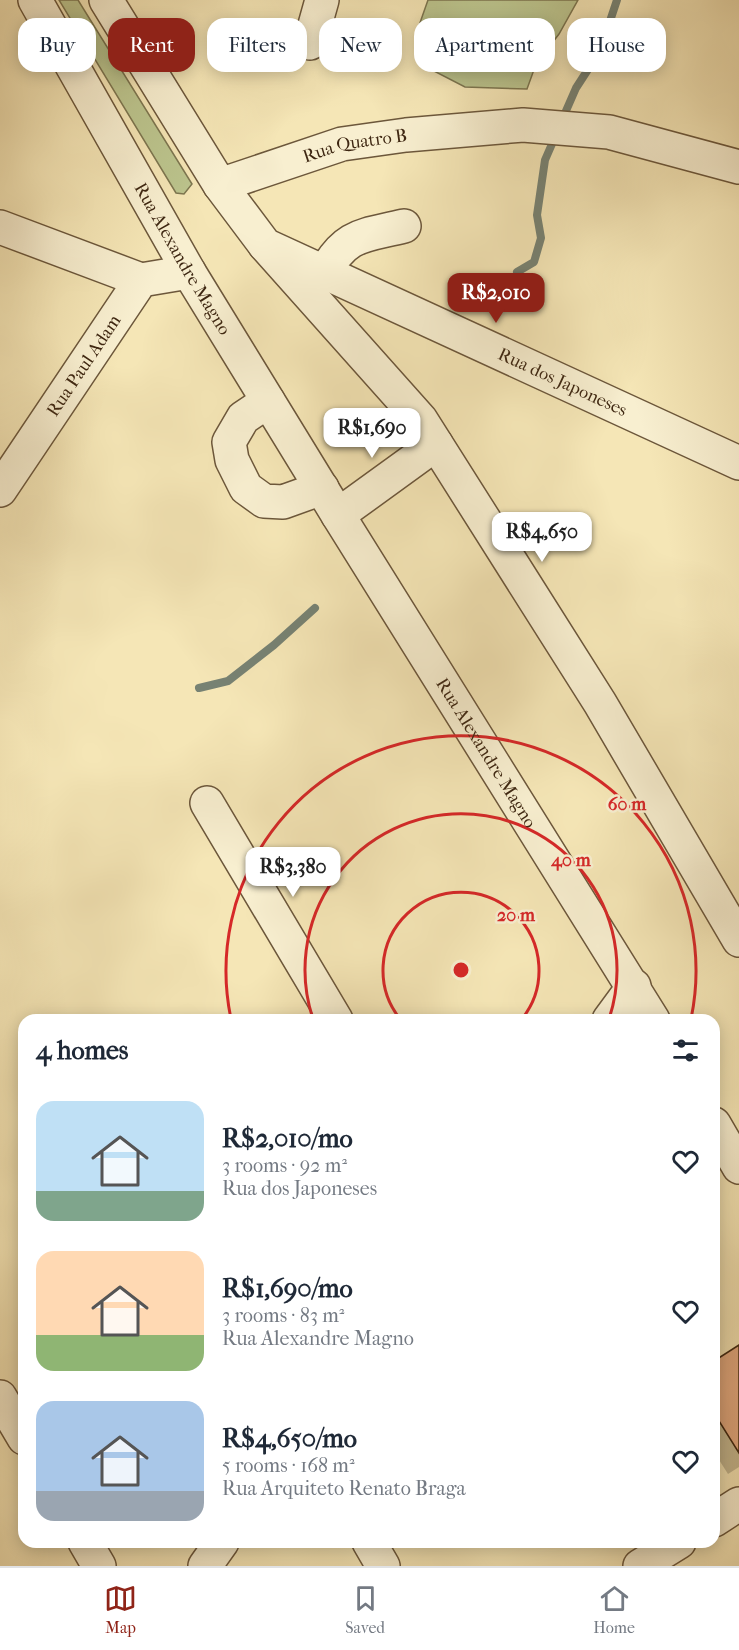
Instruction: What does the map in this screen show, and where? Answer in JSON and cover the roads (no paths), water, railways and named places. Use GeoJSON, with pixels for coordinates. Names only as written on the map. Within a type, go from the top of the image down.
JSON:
{"type":"FeatureCollection","features":[{"type":"Feature","properties":{"kind":"street","name":"Rua Alexandre Magno"},"geometry":{"type":"LineString","coordinates":[[35,0],[189,272],[649,1014]]}},
{"type":"Feature","properties":{"kind":"street","name":"Rua dos Japoneses"},"geometry":{"type":"LineString","coordinates":[[105,0],[227,196],[265,245],[739,464]]}},
{"type":"Feature","properties":{"kind":"street"},"geometry":{"type":"LineString","coordinates":[[310,43],[322,0]]}},
{"type":"Feature","properties":{"kind":"street","name":"Rua Quatro B"},"geometry":{"type":"LineString","coordinates":[[227,196],[342,144],[495,126],[523,125],[609,132],[739,167]]}},
{"type":"Feature","properties":{"kind":"street"},"geometry":{"type":"LineString","coordinates":[[325,272],[335,254],[353,239],[404,226]]}},
{"type":"Feature","properties":{"kind":"street"},"geometry":{"type":"LineString","coordinates":[[0,227],[141,280],[189,272]]}},
{"type":"Feature","properties":{"kind":"street"},"geometry":{"type":"LineString","coordinates":[[265,245],[421,420],[600,703],[739,940]]}},
{"type":"Feature","properties":{"kind":"street","name":"Rua Paul Adam"},"geometry":{"type":"LineString","coordinates":[[0,490],[141,280]]}},
{"type":"Feature","properties":{"kind":"street"},"geometry":{"type":"LineString","coordinates":[[268,401],[243,418],[230,442],[232,460],[246,488],[264,501],[330,502],[436,444]]}},
{"type":"Feature","properties":{"kind":"street"},"geometry":{"type":"LineString","coordinates":[[207,803],[332,1014]]}},
{"type":"Feature","properties":{"kind":"street"},"geometry":{"type":"LineString","coordinates":[[613,1014],[633,986]]}},
{"type":"Feature","properties":{"kind":"street"},"geometry":{"type":"LineString","coordinates":[[720,1134],[739,1167]]}},
{"type":"Feature","properties":{"kind":"street"},"geometry":{"type":"LineString","coordinates":[[0,1397],[18,1427]]}},
{"type":"Feature","properties":{"kind":"street"},"geometry":{"type":"LineString","coordinates":[[720,1516],[739,1504]]}},
{"type":"Feature","properties":{"kind":"street"},"geometry":{"type":"LineString","coordinates":[[88,1548],[99,1566]]}},
{"type":"Feature","properties":{"kind":"street"},"geometry":{"type":"LineString","coordinates":[[205,1566],[218,1548]]}},
{"type":"Feature","properties":{"kind":"street"},"geometry":{"type":"LineString","coordinates":[[372,1548],[383,1566]]}},
{"type":"Feature","properties":{"kind":"waterway"},"geometry":{"type":"LineString","coordinates":[[562,120],[576,88],[600,51],[617,0]]}},
{"type":"Feature","properties":{"kind":"waterway"},"geometry":{"type":"LineString","coordinates":[[517,272],[534,262],[541,238],[537,215],[545,160],[555,137]]}},
{"type":"Feature","properties":{"kind":"waterway"},"geometry":{"type":"LineString","coordinates":[[199,688],[228,681],[274,645],[315,608]]}}]}
